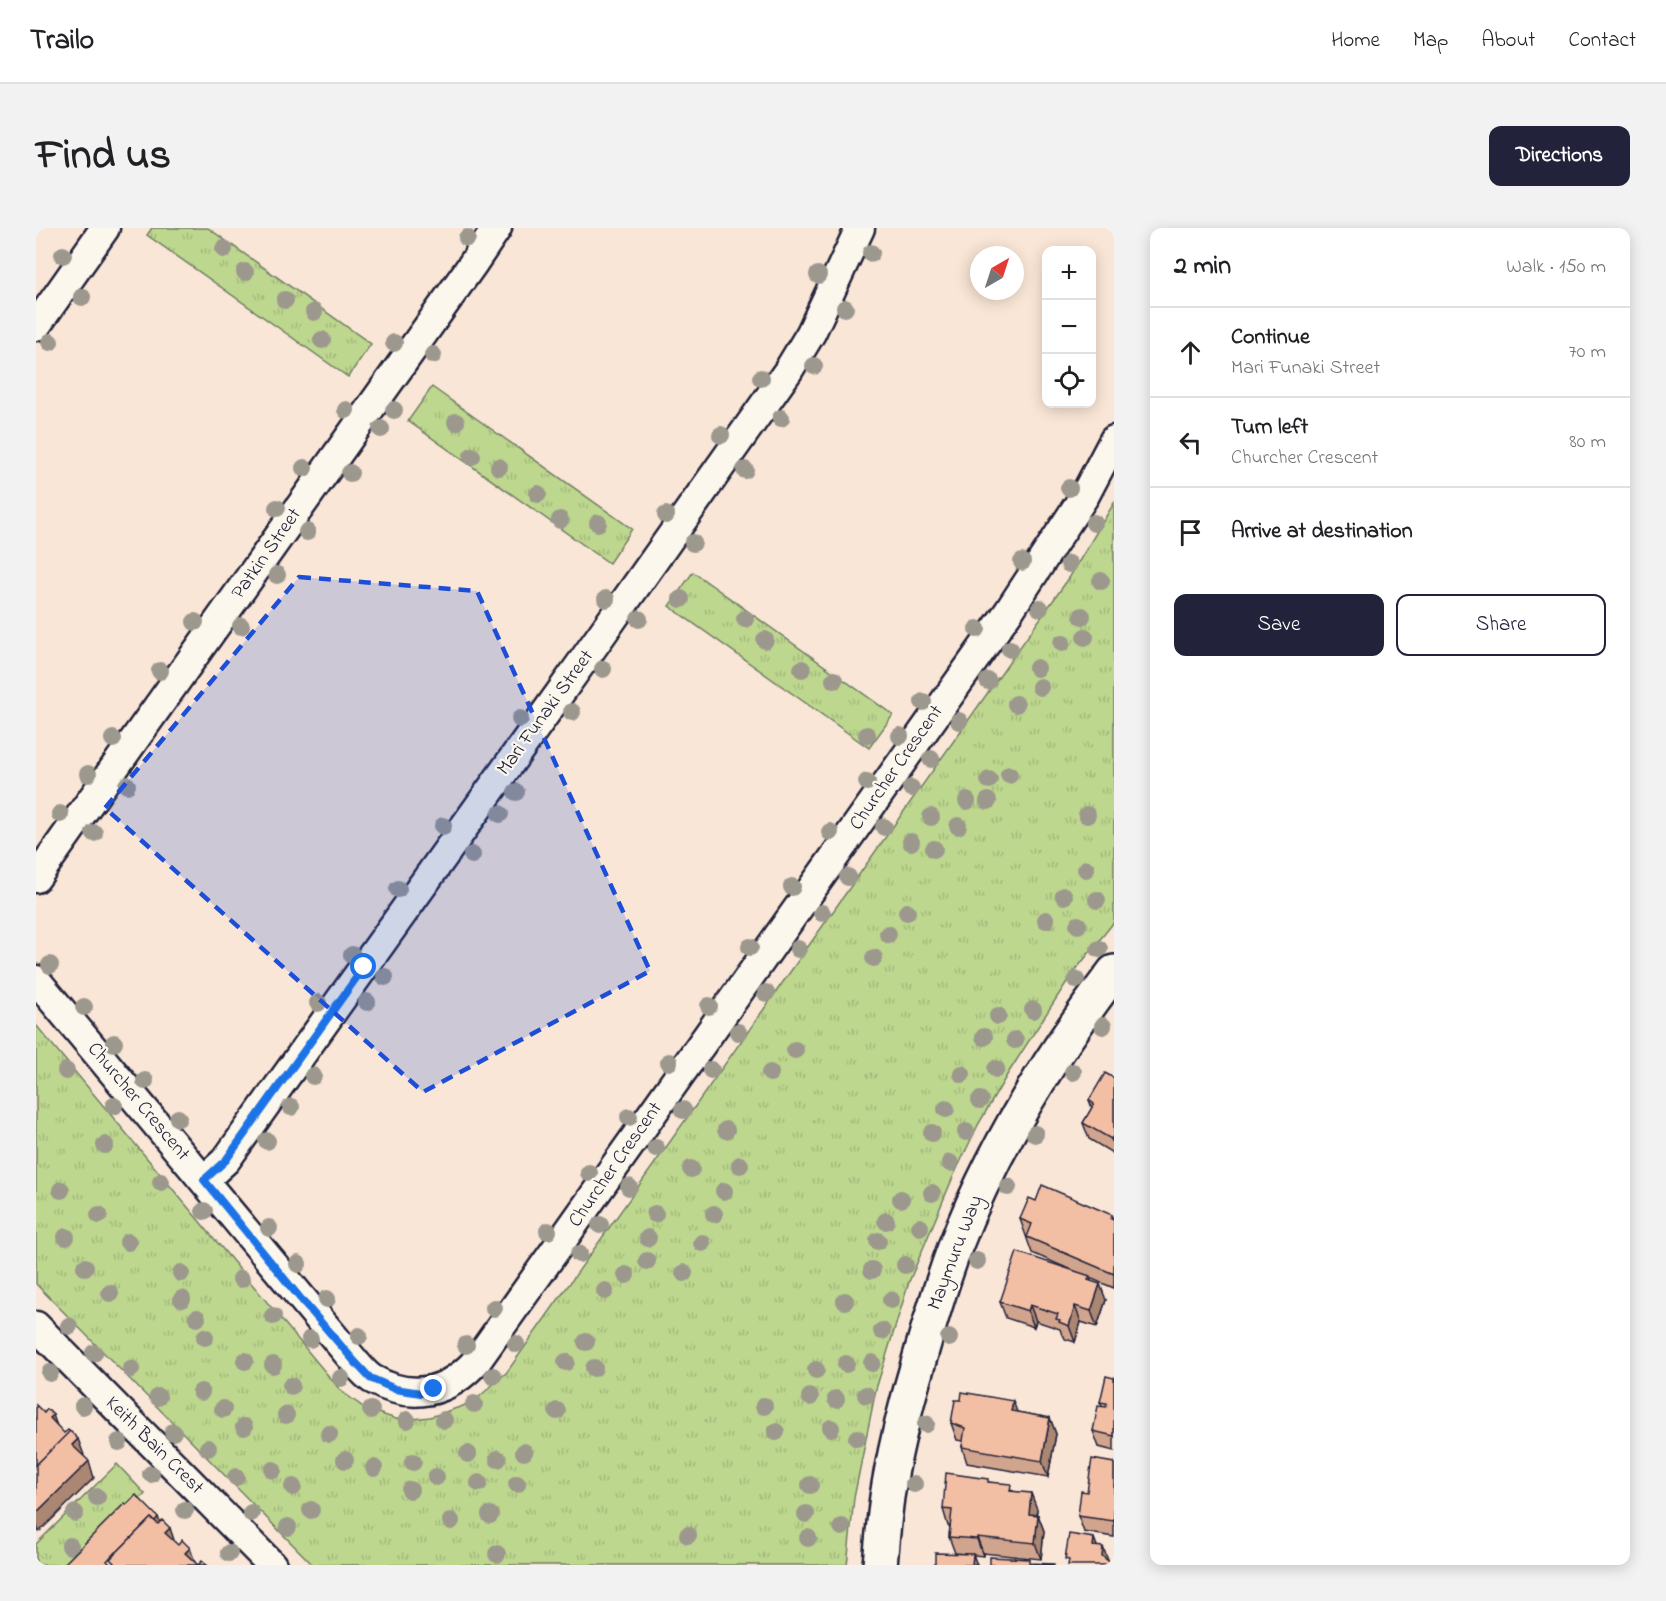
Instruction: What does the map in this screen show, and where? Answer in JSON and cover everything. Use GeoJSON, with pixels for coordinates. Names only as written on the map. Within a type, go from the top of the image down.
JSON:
{"type":"FeatureCollection","features":[{"type":"Feature","properties":{"kind":"street"},"geometry":{"type":"LineString","coordinates":[[36,326],[105,228]]}},
{"type":"Feature","properties":{"kind":"street","name":"Patkin Street"},"geometry":{"type":"LineString","coordinates":[[36,878],[466,275],[497,228]]}},
{"type":"Feature","properties":{"kind":"street","name":"Mari Funaki Street"},"geometry":{"type":"LineString","coordinates":[[204,1180],[226,1160],[788,371],[811,333],[860,228]]}},
{"type":"Feature","properties":{"kind":"street","name":"Churcher Crescent"},"geometry":{"type":"LineString","coordinates":[[36,980],[347,1354],[370,1378],[395,1389],[421,1393],[447,1385],[469,1369],[499,1330],[1003,620],[1085,495],[1114,440]]}},
{"type":"Feature","properties":{"kind":"street","name":"Maymuru Way"},"geometry":{"type":"LineString","coordinates":[[880,1565],[887,1497],[908,1397],[955,1246],[980,1189],[1024,1103],[1081,1016],[1114,972]]}},
{"type":"Feature","properties":{"kind":"street","name":"Keith Bain Crest"},"geometry":{"type":"LineString","coordinates":[[36,1326],[272,1565]]}},
{"type":"Feature","properties":{"kind":"highlighted area"},"geometry":{"type":"Polygon","coordinates":[[[299,577],[477,591],[650,971],[423,1092],[105,808],[299,577]]]}},
{"type":"Feature","properties":{"kind":"green space"},"geometry":{"type":"Polygon","coordinates":[[[152,228],[208,228],[371,344],[348,377],[147,235],[152,228]]]}},
{"type":"Feature","properties":{"kind":"green space"},"geometry":{"type":"Polygon","coordinates":[[[432,387],[632,529],[609,563],[408,421],[432,387]]]}},
{"type":"Feature","properties":{"kind":"green space"},"geometry":{"type":"Polygon","coordinates":[[[1114,503],[1114,922],[1070,977],[978,1125],[953,1177],[909,1282],[876,1389],[854,1498],[847,1565],[313,1565],[36,1284],[36,1025],[341,1391],[366,1409],[396,1419],[430,1417],[463,1406],[479,1397],[507,1372],[1069,578],[1114,503]]]}},
{"type":"Feature","properties":{"kind":"green space"},"geometry":{"type":"Polygon","coordinates":[[[693,572],[893,715],[869,748],[669,606],[693,572]]]}},
{"type":"Feature","properties":{"kind":"green space"},"geometry":{"type":"Polygon","coordinates":[[[117,1464],[145,1494],[73,1565],[36,1565],[36,1544],[117,1464]]]}},
{"type":"Feature","properties":{"kind":"building"},"geometry":{"type":"Polygon","coordinates":[[[1105,1073],[1114,1078],[1114,1135],[1111,1139],[1083,1123],[1094,1104],[1089,1100],[1105,1073]]]}},
{"type":"Feature","properties":{"kind":"building"},"geometry":{"type":"Polygon","coordinates":[[[1042,1185],[1112,1215],[1111,1219],[1114,1220],[1114,1274],[1027,1237],[1032,1224],[1020,1219],[1029,1198],[1036,1201],[1042,1185]]]}},
{"type":"Feature","properties":{"kind":"building"},"geometry":{"type":"Polygon","coordinates":[[[1017,1252],[1090,1276],[1088,1280],[1100,1284],[1091,1311],[1075,1306],[1069,1326],[1056,1319],[1058,1314],[1030,1305],[1028,1311],[1000,1302],[1017,1252]]]}},
{"type":"Feature","properties":{"kind":"building"},"geometry":{"type":"Polygon","coordinates":[[[1106,1376],[1114,1378],[1114,1436],[1093,1431],[1098,1406],[1106,1407],[1107,1403],[1100,1402],[1106,1376]]]}},
{"type":"Feature","properties":{"kind":"building"},"geometry":{"type":"Polygon","coordinates":[[[962,1392],[1013,1401],[1011,1411],[1050,1418],[1042,1461],[962,1447],[965,1428],[951,1423],[955,1400],[961,1400],[962,1392]]]}},
{"type":"Feature","properties":{"kind":"building"},"geometry":{"type":"Polygon","coordinates":[[[36,1405],[44,1413],[47,1409],[53,1415],[50,1418],[64,1433],[68,1430],[70,1432],[36,1465],[36,1405]]]}},
{"type":"Feature","properties":{"kind":"building"},"geometry":{"type":"Polygon","coordinates":[[[70,1431],[78,1439],[72,1445],[89,1461],[36,1513],[36,1465],[70,1431]]]}},
{"type":"Feature","properties":{"kind":"building"},"geometry":{"type":"Polygon","coordinates":[[[1092,1459],[1114,1463],[1114,1521],[1078,1516],[1081,1491],[1087,1492],[1092,1459]]]}},
{"type":"Feature","properties":{"kind":"building"},"geometry":{"type":"Polygon","coordinates":[[[946,1473],[988,1479],[988,1482],[1011,1484],[1010,1491],[1031,1493],[1029,1514],[1038,1515],[1035,1543],[977,1537],[977,1539],[949,1537],[952,1510],[943,1509],[946,1473]]]}},
{"type":"Feature","properties":{"kind":"building"},"geometry":{"type":"Polygon","coordinates":[[[136,1495],[158,1517],[155,1521],[151,1518],[115,1552],[107,1561],[111,1565],[63,1565],[125,1503],[126,1505],[136,1495]]]}},
{"type":"Feature","properties":{"kind":"building"},"geometry":{"type":"Polygon","coordinates":[[[151,1518],[158,1524],[162,1520],[170,1528],[165,1533],[178,1545],[182,1540],[190,1548],[185,1553],[198,1565],[112,1565],[114,1563],[110,1559],[151,1518]]]}},
{"type":"Feature","properties":{"kind":"building"},"geometry":{"type":"Polygon","coordinates":[[[1069,1534],[1094,1538],[1093,1546],[1103,1547],[1102,1556],[1113,1565],[1068,1565],[1069,1560],[1065,1559],[1069,1534]]]}},
{"type":"Feature","properties":{"kind":"building"},"geometry":{"type":"Polygon","coordinates":[[[935,1553],[973,1554],[972,1565],[935,1565],[935,1553]]]}},
{"type":"Feature","properties":{"kind":"building"},"geometry":{"type":"Polygon","coordinates":[[[990,1557],[1029,1559],[1029,1563],[1054,1565],[990,1565],[990,1557]]]}},
{"type":"Feature","properties":{"kind":"route"},"geometry":{"type":"LineString","coordinates":[[364,967],[226,1160],[204,1180],[300,1298],[370,1378],[395,1389],[421,1393],[434,1389]]}}]}
